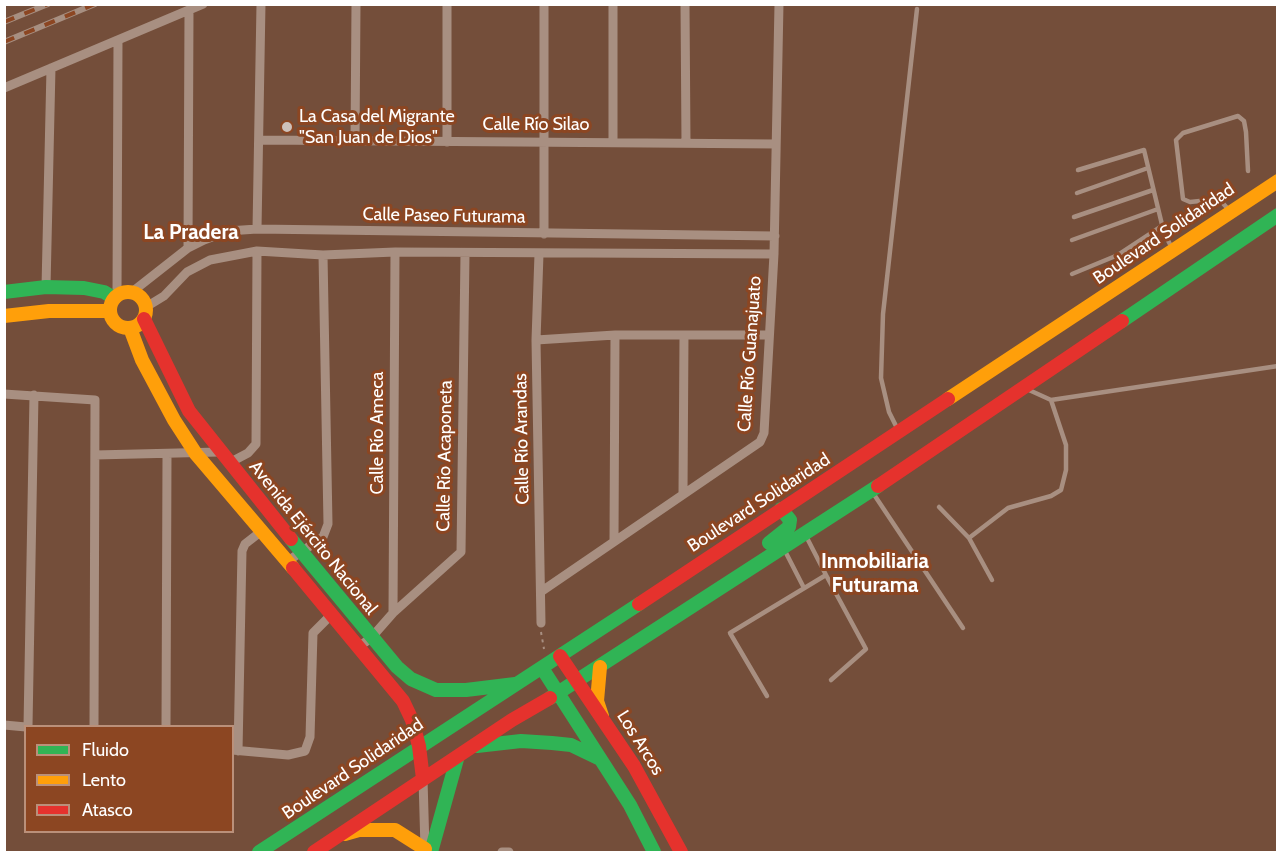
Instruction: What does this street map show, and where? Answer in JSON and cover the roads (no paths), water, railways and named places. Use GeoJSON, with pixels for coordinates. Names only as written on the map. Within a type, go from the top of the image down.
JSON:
{"type":"FeatureCollection","features":[{"type":"Feature","properties":{"kind":"main road","name":"Boulevard Solidaridad"},"geometry":{"type":"LineString","coordinates":[[259,852],[551,662],[1278,181]]}},
{"type":"Feature","properties":{"kind":"main road"},"geometry":{"type":"LineString","coordinates":[[314,852],[457,759],[473,746],[578,682],[689,607],[872,490],[1278,215]]}},
{"type":"Feature","properties":{"kind":"main road"},"geometry":{"type":"LineString","coordinates":[[4,292],[46,286],[104,292],[114,302],[119,326],[130,328],[145,313],[144,300],[132,292],[114,302],[4,316]]}},
{"type":"Feature","properties":{"kind":"main road","name":"Avenida Ejército Nacional"},"geometry":{"type":"LineString","coordinates":[[145,313],[151,338],[189,411],[219,452],[302,550],[371,638],[411,679],[436,690],[466,690],[515,684]]}},
{"type":"Feature","properties":{"kind":"main road","name":"Avenida Ejército Nacional"},"geometry":{"type":"LineString","coordinates":[[130,328],[142,360],[174,420],[196,454],[263,530],[330,616],[403,701],[412,720],[419,746],[423,779]]}},
{"type":"Feature","properties":{"kind":"main road"},"geometry":{"type":"LineString","coordinates":[[689,607],[712,584],[785,532],[790,520],[781,509]]}},
{"type":"Feature","properties":{"kind":"main road"},"geometry":{"type":"LineString","coordinates":[[551,662],[558,694],[630,805],[654,852]]}},
{"type":"Feature","properties":{"kind":"main road","name":"Los Arcos"},"geometry":{"type":"LineString","coordinates":[[551,662],[578,682],[602,716],[634,766],[681,852]]}},
{"type":"Feature","properties":{"kind":"main road"},"geometry":{"type":"LineString","coordinates":[[600,667],[597,701],[602,716]]}},
{"type":"Feature","properties":{"kind":"main road"},"geometry":{"type":"LineString","coordinates":[[473,746],[521,741],[561,744],[571,745],[598,758]]}},
{"type":"Feature","properties":{"kind":"main road"},"geometry":{"type":"LineString","coordinates":[[336,837],[359,830],[394,830],[427,851],[457,759]]}},
{"type":"Feature","properties":{"kind":"street"},"geometry":{"type":"LineString","coordinates":[[4,88],[203,4]]}},
{"type":"Feature","properties":{"kind":"street"},"geometry":{"type":"LineString","coordinates":[[257,229],[261,140],[261,4]]}},
{"type":"Feature","properties":{"kind":"street"},"geometry":{"type":"LineString","coordinates":[[355,141],[356,4]]}},
{"type":"Feature","properties":{"kind":"street"},"geometry":{"type":"LineString","coordinates":[[447,4],[447,142]]}},
{"type":"Feature","properties":{"kind":"street"},"geometry":{"type":"LineString","coordinates":[[544,4],[544,234]]}},
{"type":"Feature","properties":{"kind":"street"},"geometry":{"type":"LineString","coordinates":[[613,4],[613,141]]}},
{"type":"Feature","properties":{"kind":"street"},"geometry":{"type":"LineString","coordinates":[[685,4],[686,143]]}},
{"type":"Feature","properties":{"kind":"street","name":"Calle Río Guanajuato"},"geometry":{"type":"LineString","coordinates":[[542,591],[684,493],[754,449],[764,433],[775,236],[779,4]]}},
{"type":"Feature","properties":{"kind":"street"},"geometry":{"type":"LineString","coordinates":[[188,248],[189,10]]}},
{"type":"Feature","properties":{"kind":"street"},"geometry":{"type":"LineString","coordinates":[[114,302],[118,40]]}},
{"type":"Feature","properties":{"kind":"street"},"geometry":{"type":"LineString","coordinates":[[46,286],[51,68]]}},
{"type":"Feature","properties":{"kind":"street","name":"Calle Río Silao"},"geometry":{"type":"LineString","coordinates":[[261,140],[776,144]]}},
{"type":"Feature","properties":{"kind":"street","name":"Calle Paseo Futurama"},"geometry":{"type":"LineString","coordinates":[[132,292],[188,248],[228,231],[257,229],[775,236]]}},
{"type":"Feature","properties":{"kind":"street"},"geometry":{"type":"LineString","coordinates":[[363,252],[364,232]]}},
{"type":"Feature","properties":{"kind":"street"},"geometry":{"type":"LineString","coordinates":[[504,253],[505,233]]}},
{"type":"Feature","properties":{"kind":"street"},"geometry":{"type":"LineString","coordinates":[[561,254],[562,234]]}},
{"type":"Feature","properties":{"kind":"street"},"geometry":{"type":"LineString","coordinates":[[230,464],[248,453],[256,444],[257,251]]}},
{"type":"Feature","properties":{"kind":"street","name":"Calle Paseo Futurama"},"geometry":{"type":"LineString","coordinates":[[145,313],[187,272],[210,260],[257,251],[323,255],[363,252],[774,254]]}},
{"type":"Feature","properties":{"kind":"street","name":"Calle Río Ameca"},"geometry":{"type":"LineString","coordinates":[[393,614],[395,252]]}},
{"type":"Feature","properties":{"kind":"street","name":"Calle Río Acaponeta"},"geometry":{"type":"LineString","coordinates":[[357,648],[371,638],[393,614],[461,552],[465,254]]}},
{"type":"Feature","properties":{"kind":"street","name":"Calle Río Arandas"},"geometry":{"type":"LineString","coordinates":[[539,254],[536,340],[541,623]]}},
{"type":"Feature","properties":{"kind":"street"},"geometry":{"type":"LineString","coordinates":[[288,561],[323,537],[328,524],[323,255]]}},
{"type":"Feature","properties":{"kind":"street"},"geometry":{"type":"LineString","coordinates":[[536,340],[615,335],[768,335]]}},
{"type":"Feature","properties":{"kind":"street"},"geometry":{"type":"LineString","coordinates":[[614,540],[615,335]]}},
{"type":"Feature","properties":{"kind":"street"},"geometry":{"type":"LineString","coordinates":[[684,335],[684,493]]}},
{"type":"Feature","properties":{"kind":"street"},"geometry":{"type":"LineString","coordinates":[[4,394],[95,400],[94,725]]}},
{"type":"Feature","properties":{"kind":"street"},"geometry":{"type":"LineString","coordinates":[[27,725],[34,395]]}},
{"type":"Feature","properties":{"kind":"street"},"geometry":{"type":"LineString","coordinates":[[95,455],[219,452]]}},
{"type":"Feature","properties":{"kind":"street"},"geometry":{"type":"LineString","coordinates":[[166,725],[167,455]]}},
{"type":"Feature","properties":{"kind":"street"},"geometry":{"type":"LineString","coordinates":[[263,530],[245,544],[242,551],[235,751],[288,755],[305,751],[310,737],[313,633],[330,616]]}},
{"type":"Feature","properties":{"kind":"street"},"geometry":{"type":"LineString","coordinates":[[4,725],[24,727]]}},
{"type":"Feature","properties":{"kind":"street"},"geometry":{"type":"LineString","coordinates":[[423,779],[427,851]]}},
{"type":"Feature","properties":{"kind":"lane"},"geometry":{"type":"LineString","coordinates":[[899,432],[889,412],[881,378],[883,314],[917,9]]}},
{"type":"Feature","properties":{"kind":"lane"},"geometry":{"type":"LineString","coordinates":[[1230,212],[1219,199],[1190,202],[1183,199],[1176,140],[1183,133],[1238,116],[1244,121],[1248,171]]}},
{"type":"Feature","properties":{"kind":"lane"},"geometry":{"type":"LineString","coordinates":[[1078,170],[1144,150],[1162,226],[1173,250]]}},
{"type":"Feature","properties":{"kind":"lane"},"geometry":{"type":"LineString","coordinates":[[1077,193],[1148,168]]}},
{"type":"Feature","properties":{"kind":"lane"},"geometry":{"type":"LineString","coordinates":[[1074,218],[1154,190]]}},
{"type":"Feature","properties":{"kind":"lane"},"geometry":{"type":"LineString","coordinates":[[1072,240],[1158,209]]}},
{"type":"Feature","properties":{"kind":"lane"},"geometry":{"type":"LineString","coordinates":[[1072,274],[1118,255],[1162,226]]}},
{"type":"Feature","properties":{"kind":"lane"},"geometry":{"type":"LineString","coordinates":[[1023,387],[1051,400],[1278,366]]}},
{"type":"Feature","properties":{"kind":"lane"},"geometry":{"type":"LineString","coordinates":[[969,538],[1008,508],[1051,496],[1061,490],[1066,470],[1066,445],[1051,400]]}},
{"type":"Feature","properties":{"kind":"lane"},"geometry":{"type":"LineString","coordinates":[[872,490],[963,628]]}},
{"type":"Feature","properties":{"kind":"lane"},"geometry":{"type":"LineString","coordinates":[[939,507],[969,538],[992,580]]}},
{"type":"Feature","properties":{"kind":"lane"},"geometry":{"type":"LineString","coordinates":[[804,532],[866,649],[831,680]]}},
{"type":"Feature","properties":{"kind":"lane"},"geometry":{"type":"LineString","coordinates":[[783,546],[804,588]]}},
{"type":"Feature","properties":{"kind":"lane"},"geometry":{"type":"LineString","coordinates":[[767,696],[730,633],[826,575]]}},
{"type":"Feature","properties":{"kind":"railway"},"geometry":{"type":"LineString","coordinates":[[4,22],[48,4]]}},
{"type":"Feature","properties":{"kind":"railway"},"geometry":{"type":"LineString","coordinates":[[4,42],[95,4]]}},
{"type":"Feature","properties":{"kind":"place","name":"La Casa del Migrante \"San Juan de Dios\""},"geometry":{"type":"Point","coordinates":[287,127]}},
{"type":"Feature","properties":{"kind":"district","name":"La Pradera"},"geometry":{"type":"Point","coordinates":[191,233]}},
{"type":"Feature","properties":{"kind":"district","name":"Inmobiliaria Futurama"},"geometry":{"type":"Point","coordinates":[875,574]}}]}
